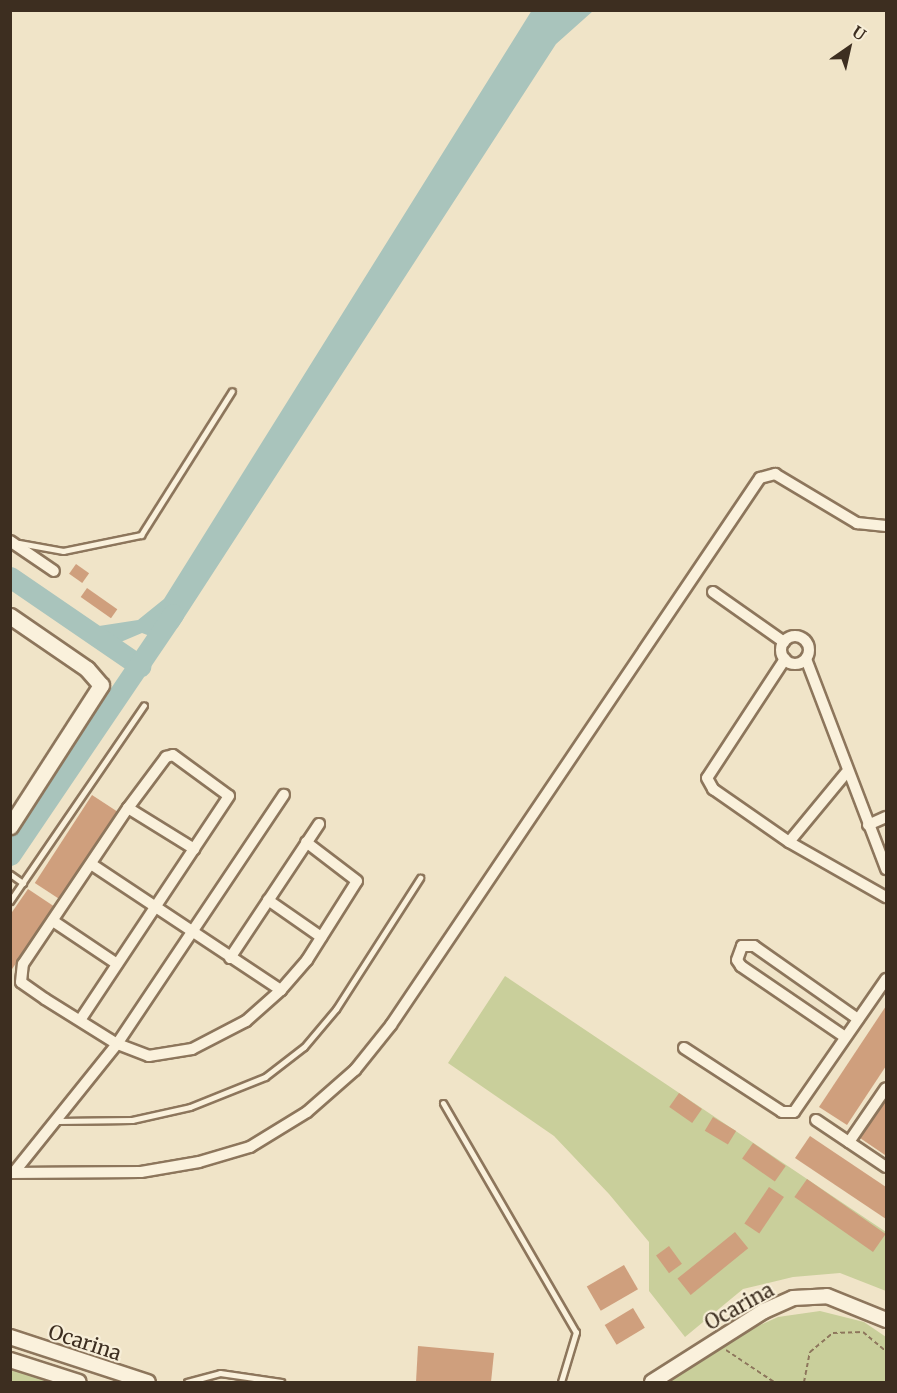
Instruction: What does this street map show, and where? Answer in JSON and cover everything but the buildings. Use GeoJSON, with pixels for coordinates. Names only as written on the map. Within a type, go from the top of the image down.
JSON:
{"type":"FeatureCollection","features":[{"type":"Feature","properties":{"kind":"main road"},"geometry":{"type":"LineString","coordinates":[[10,616],[87,669],[101,685],[10,826]]}},
{"type":"Feature","properties":{"kind":"street"},"geometry":{"type":"LineString","coordinates":[[13,1172],[141,1172],[199,1162],[250,1147],[307,1113],[355,1070],[391,1025],[760,478],[775,474],[857,523],[886,526]]}},
{"type":"Feature","properties":{"kind":"street"},"geometry":{"type":"LineString","coordinates":[[11,542],[54,571]]}},
{"type":"Feature","properties":{"kind":"street"},"geometry":{"type":"LineString","coordinates":[[713,592],[784,642]]}},
{"type":"Feature","properties":{"kind":"street"},"geometry":{"type":"LineString","coordinates":[[784,642],[792,637],[806,641],[806,659],[846,773],[886,869]]}},
{"type":"Feature","properties":{"kind":"street"},"geometry":{"type":"LineString","coordinates":[[784,642],[784,659],[707,778],[713,789],[789,842],[886,897]]}},
{"type":"Feature","properties":{"kind":"street"},"geometry":{"type":"LineString","coordinates":[[784,659],[798,664],[806,659]]}},
{"type":"Feature","properties":{"kind":"street"},"geometry":{"type":"LineString","coordinates":[[80,1020],[229,794],[173,755],[166,757],[128,808],[22,964],[21,982],[117,1044],[149,1056],[192,1049],[246,1021],[281,990],[321,937],[357,881],[306,842]]}},
{"type":"Feature","properties":{"kind":"street"},"geometry":{"type":"LineString","coordinates":[[789,842],[846,773]]}},
{"type":"Feature","properties":{"kind":"street"},"geometry":{"type":"LineString","coordinates":[[13,1172],[58,1121],[117,1044],[194,934],[284,795]]}},
{"type":"Feature","properties":{"kind":"street"},"geometry":{"type":"LineString","coordinates":[[128,808],[194,849]]}},
{"type":"Feature","properties":{"kind":"street"},"geometry":{"type":"LineString","coordinates":[[868,825],[886,817]]}},
{"type":"Feature","properties":{"kind":"street"},"geometry":{"type":"LineString","coordinates":[[230,958],[318,824]]}},
{"type":"Feature","properties":{"kind":"street"},"geometry":{"type":"LineString","coordinates":[[875,842],[886,837]]}},
{"type":"Feature","properties":{"kind":"street"},"geometry":{"type":"LineString","coordinates":[[91,864],[281,990]]}},
{"type":"Feature","properties":{"kind":"street"},"geometry":{"type":"LineString","coordinates":[[268,900],[321,937]]}},
{"type":"Feature","properties":{"kind":"street"},"geometry":{"type":"LineString","coordinates":[[53,921],[117,964]]}},
{"type":"Feature","properties":{"kind":"street"},"geometry":{"type":"LineString","coordinates":[[845,1037],[741,966],[737,960],[742,946],[754,946],[858,1019]]}},
{"type":"Feature","properties":{"kind":"street"},"geometry":{"type":"LineString","coordinates":[[684,1048],[789,1113],[886,979]]}},
{"type":"Feature","properties":{"kind":"street"},"geometry":{"type":"LineString","coordinates":[[849,1142],[886,1088]]}},
{"type":"Feature","properties":{"kind":"street"},"geometry":{"type":"LineString","coordinates":[[816,1120],[886,1167]]}},
{"type":"Feature","properties":{"kind":"street","name":"Ocarina"},"geometry":{"type":"LineString","coordinates":[[652,1383],[714,1342],[793,1298],[827,1296],[886,1320]]}},
{"type":"Feature","properties":{"kind":"street","name":"Ocarina"},"geometry":{"type":"LineString","coordinates":[[10,1337],[148,1383]]}},
{"type":"Feature","properties":{"kind":"street","name":"Ocarina"},"geometry":{"type":"LineString","coordinates":[[10,1360],[80,1383]]}},
{"type":"Feature","properties":{"kind":"lane"},"geometry":{"type":"LineString","coordinates":[[11,542],[63,551],[141,535],[232,392]]}},
{"type":"Feature","properties":{"kind":"lane"},"geometry":{"type":"LineString","coordinates":[[10,901],[144,705]]}},
{"type":"Feature","properties":{"kind":"lane"},"geometry":{"type":"LineString","coordinates":[[10,874],[23,883]]}},
{"type":"Feature","properties":{"kind":"lane"},"geometry":{"type":"LineString","coordinates":[[58,1121],[132,1120],[190,1107],[265,1077],[304,1047],[336,1009],[420,878]]}},
{"type":"Feature","properties":{"kind":"lane"},"geometry":{"type":"LineString","coordinates":[[443,1103],[576,1332],[561,1383]]}},
{"type":"Feature","properties":{"kind":"lane"},"geometry":{"type":"LineString","coordinates":[[187,1383],[220,1372],[281,1383]]}},
{"type":"Feature","properties":{"kind":"path"},"geometry":{"type":"LineString","coordinates":[[804,1383],[810,1352],[833,1333],[862,1332],[886,1351]]}},
{"type":"Feature","properties":{"kind":"path"},"geometry":{"type":"LineString","coordinates":[[714,1342],[774,1383]]}},
{"type":"Feature","properties":{"kind":"green space"},"geometry":{"type":"Polygon","coordinates":[[[505,976],[886,1232],[886,1291],[840,1273],[793,1277],[743,1289],[685,1337],[649,1291],[649,1242],[609,1194],[554,1136],[448,1063],[505,976]]]}},
{"type":"Feature","properties":{"kind":"green space"},"geometry":{"type":"Polygon","coordinates":[[[820,1311],[864,1322],[886,1337],[886,1382],[669,1382],[749,1330],[778,1317],[820,1311]]]}},
{"type":"Feature","properties":{"kind":"green space"},"geometry":{"type":"Polygon","coordinates":[[[11,1370],[50,1382],[11,1382],[11,1370]]]}},
{"type":"Feature","properties":{"kind":"water"},"geometry":{"type":"Polygon","coordinates":[[[532,10],[593,11],[556,44],[178,627],[163,641],[142,633],[116,644],[108,656],[90,644],[99,626],[138,620],[164,599],[532,10]]]}},
{"type":"Feature","properties":{"kind":"waterway"},"geometry":{"type":"LineString","coordinates":[[10,577],[140,666]]}},
{"type":"Feature","properties":{"kind":"waterway"},"geometry":{"type":"LineString","coordinates":[[10,855],[173,614]]}}]}
